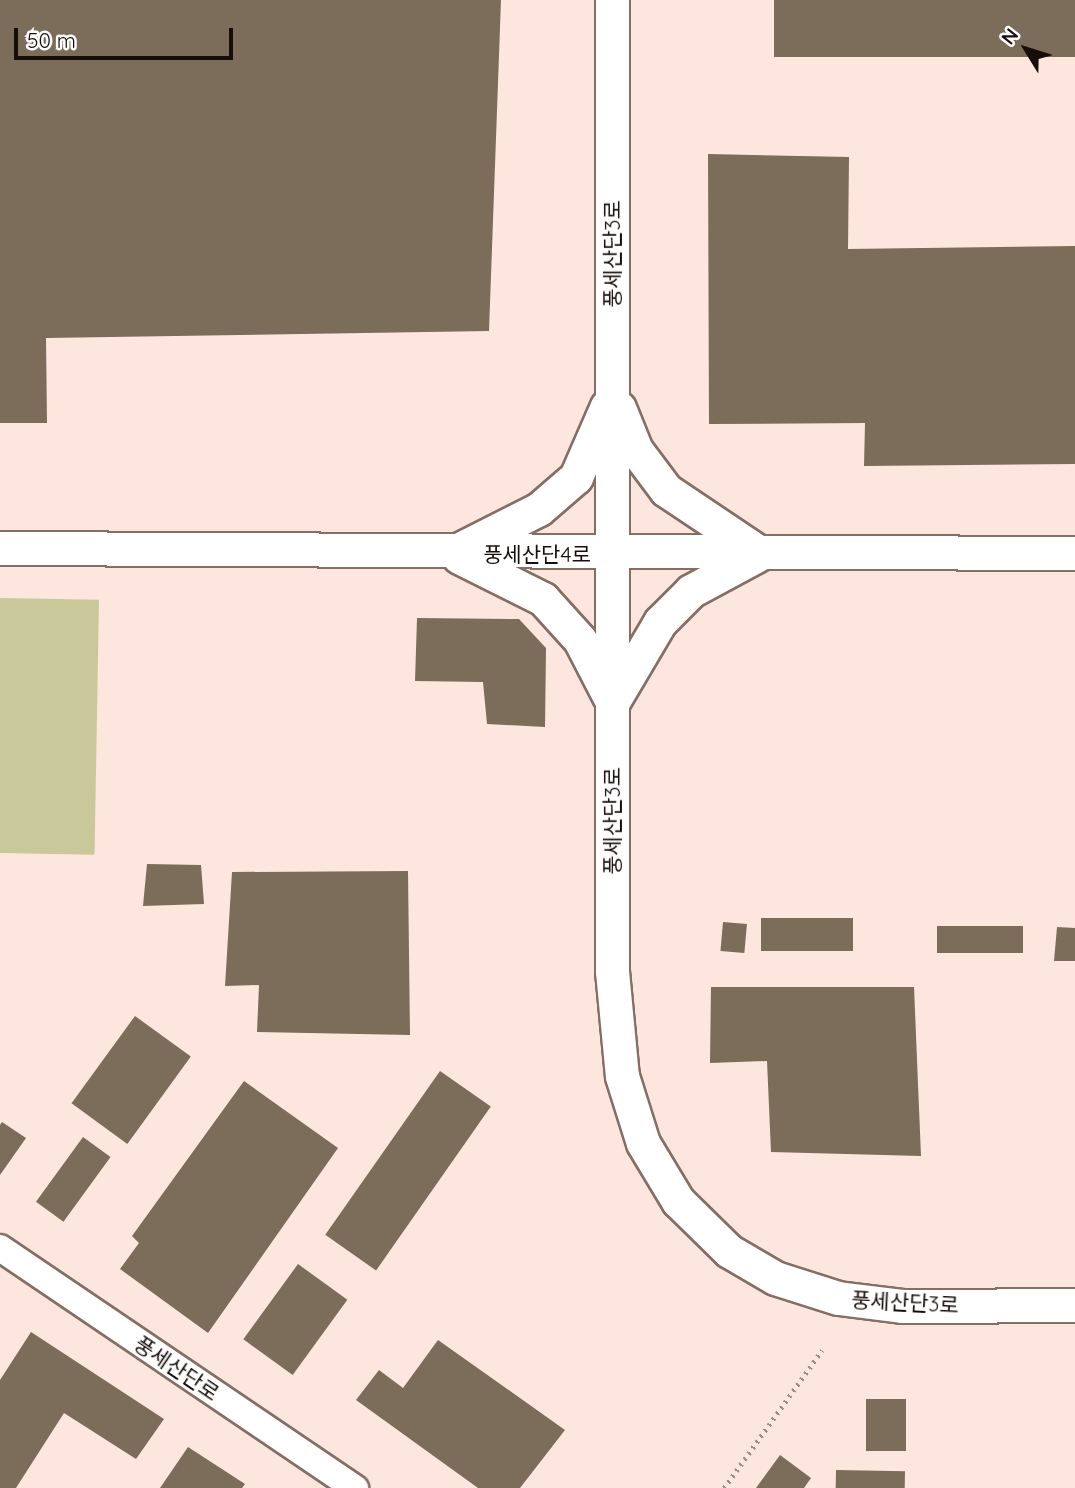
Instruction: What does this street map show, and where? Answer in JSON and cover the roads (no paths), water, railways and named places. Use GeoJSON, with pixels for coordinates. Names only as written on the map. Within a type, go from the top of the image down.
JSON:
{"type":"FeatureCollection","features":[{"type":"Feature","properties":{"kind":"street","name":"풍세산단3로"},"geometry":{"type":"LineString","coordinates":[[612,0],[612,971],[622,1076],[643,1143],[678,1201],[729,1251],[775,1278],[838,1297],[902,1306],[1075,1305]]}},
{"type":"Feature","properties":{"kind":"street"},"geometry":{"type":"LineString","coordinates":[[450,553],[539,509],[576,477],[613,393]]}},
{"type":"Feature","properties":{"kind":"street"},"geometry":{"type":"LineString","coordinates":[[612,702],[660,622],[683,599],[761,553],[666,490],[636,450],[613,393]]}},
{"type":"Feature","properties":{"kind":"street","name":"풍세산단4로"},"geometry":{"type":"LineString","coordinates":[[0,548],[613,554],[1075,552]]}},
{"type":"Feature","properties":{"kind":"street"},"geometry":{"type":"LineString","coordinates":[[450,553],[542,599],[580,640],[612,702]]}},
{"type":"Feature","properties":{"kind":"street","name":"풍세산단로"},"geometry":{"type":"LineString","coordinates":[[0,1248],[355,1488]]}}]}
